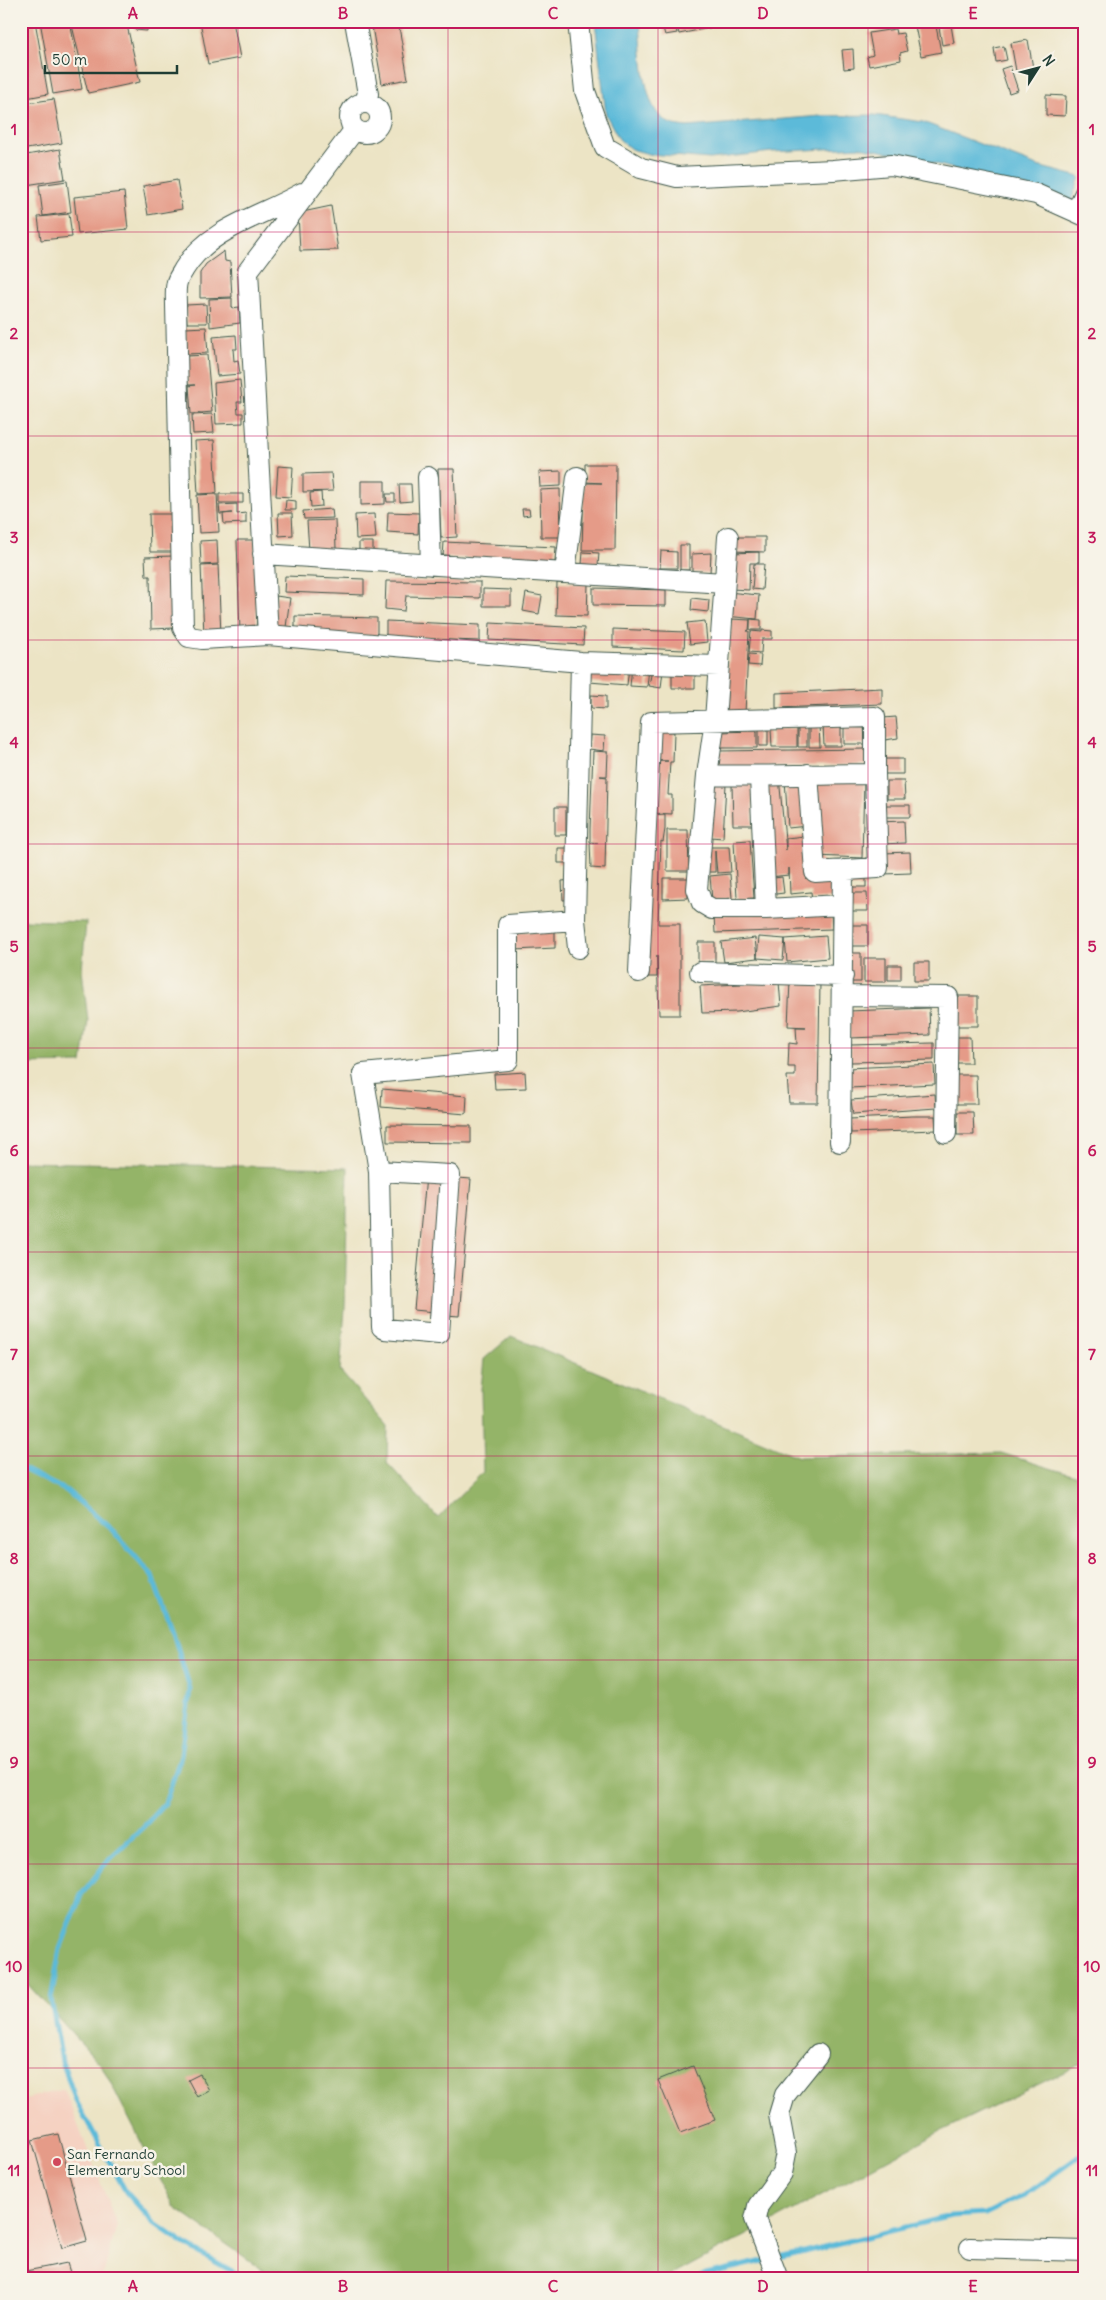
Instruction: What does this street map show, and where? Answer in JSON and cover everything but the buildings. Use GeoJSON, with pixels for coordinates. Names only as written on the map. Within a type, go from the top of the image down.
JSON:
{"type":"FeatureCollection","features":[{"type":"Feature","properties":{"kind":"street"},"geometry":{"type":"LineString","coordinates":[[268,636],[248,272],[355,129],[369,133],[374,131],[380,123],[380,112],[377,108],[364,103],[368,94],[355,21]]}},
{"type":"Feature","properties":{"kind":"street"},"geometry":{"type":"LineString","coordinates":[[578,21],[585,91],[605,146],[641,168],[677,177],[833,170],[891,165],[1036,194],[1080,214],[1085,193]]}},
{"type":"Feature","properties":{"kind":"street"},"geometry":{"type":"LineString","coordinates":[[309,189],[277,208],[242,222],[210,240],[190,260],[177,281],[183,628],[189,637],[202,639],[268,636],[581,662],[719,666]]}},
{"type":"Feature","properties":{"kind":"street"},"geometry":{"type":"LineString","coordinates":[[428,477],[431,564]]}},
{"type":"Feature","properties":{"kind":"street"},"geometry":{"type":"LineString","coordinates":[[565,572],[577,477]]}},
{"type":"Feature","properties":{"kind":"street"},"geometry":{"type":"LineString","coordinates":[[728,537],[715,720],[707,775],[697,889],[702,903],[712,909],[766,909],[842,904]]}},
{"type":"Feature","properties":{"kind":"street"},"geometry":{"type":"LineString","coordinates":[[263,554],[565,572],[724,584]]}},
{"type":"Feature","properties":{"kind":"street"},"geometry":{"type":"LineString","coordinates":[[578,948],[575,920],[581,662]]}},
{"type":"Feature","properties":{"kind":"street"},"geometry":{"type":"LineString","coordinates":[[640,972],[651,722],[875,717],[878,868],[815,872],[808,774]]}},
{"type":"Feature","properties":{"kind":"street"},"geometry":{"type":"LineString","coordinates":[[707,775],[760,777],[808,774],[875,774]]}},
{"type":"Feature","properties":{"kind":"street"},"geometry":{"type":"LineString","coordinates":[[760,777],[766,909]]}},
{"type":"Feature","properties":{"kind":"street"},"geometry":{"type":"LineString","coordinates":[[840,1142],[844,976],[843,870]]}},
{"type":"Feature","properties":{"kind":"street"},"geometry":{"type":"LineString","coordinates":[[379,1171],[450,1175],[439,1334],[385,1329],[382,1326],[379,1171],[362,1074],[508,1060],[508,925],[575,920]]}},
{"type":"Feature","properties":{"kind":"street"},"geometry":{"type":"LineString","coordinates":[[700,972],[844,976]]}},
{"type":"Feature","properties":{"kind":"street"},"geometry":{"type":"LineString","coordinates":[[843,996],[948,997],[946,1134]]}},
{"type":"Feature","properties":{"kind":"street"},"geometry":{"type":"LineString","coordinates":[[778,2279],[755,2219],[758,2206],[782,2173],[786,2153],[779,2115],[786,2095],[818,2054]]}},
{"type":"Feature","properties":{"kind":"street"},"geometry":{"type":"LineString","coordinates":[[970,2248],[1085,2251]]}},
{"type":"Feature","properties":{"kind":"shaded area","name":"San Fernando Elementary School"},"geometry":{"type":"Polygon","coordinates":[[[64,2089],[117,2225],[102,2279],[21,2279],[21,2100],[64,2089]]]}},
{"type":"Feature","properties":{"kind":"green space"},"geometry":{"type":"Polygon","coordinates":[[[25,920],[86,922],[82,970],[88,1021],[82,1063],[21,1064],[21,928],[25,920]]]}},
{"type":"Feature","properties":{"kind":"green space"},"geometry":{"type":"Polygon","coordinates":[[[21,1162],[348,1168],[345,1309],[340,1371],[388,1426],[387,1463],[438,1518],[483,1472],[481,1389],[484,1359],[511,1336],[799,1457],[1001,1453],[1085,1479],[1085,2062],[941,2131],[665,2279],[276,2279],[175,2208],[102,2066],[21,1977],[21,1162]]]}},
{"type":"Feature","properties":{"kind":"water"},"geometry":{"type":"Polygon","coordinates":[[[595,21],[640,21],[644,73],[650,100],[662,118],[674,125],[687,127],[821,116],[874,115],[923,122],[1037,166],[1080,177],[1070,204],[1067,197],[903,155],[859,147],[772,152],[710,159],[649,154],[631,149],[619,139],[606,115],[595,21]]]}},
{"type":"Feature","properties":{"kind":"waterway"},"geometry":{"type":"LineString","coordinates":[[21,1468],[67,1491],[113,1531],[152,1576],[174,1636],[190,1689],[181,1756],[165,1803],[109,1859],[81,1895],[60,1949],[51,1999],[62,2061],[76,2101],[126,2192],[154,2223],[184,2244],[246,2279]]}},
{"type":"Feature","properties":{"kind":"waterway"},"geometry":{"type":"LineString","coordinates":[[775,2259],[951,2216],[985,2214],[1025,2195],[1085,2152]]}},
{"type":"Feature","properties":{"kind":"waterway"},"geometry":{"type":"LineString","coordinates":[[697,2279],[706,2274],[767,2260]]}},
{"type":"Feature","properties":{"kind":"place","name":"San Fernando Elementary School"},"geometry":{"type":"Point","coordinates":[57,2162]}}]}
